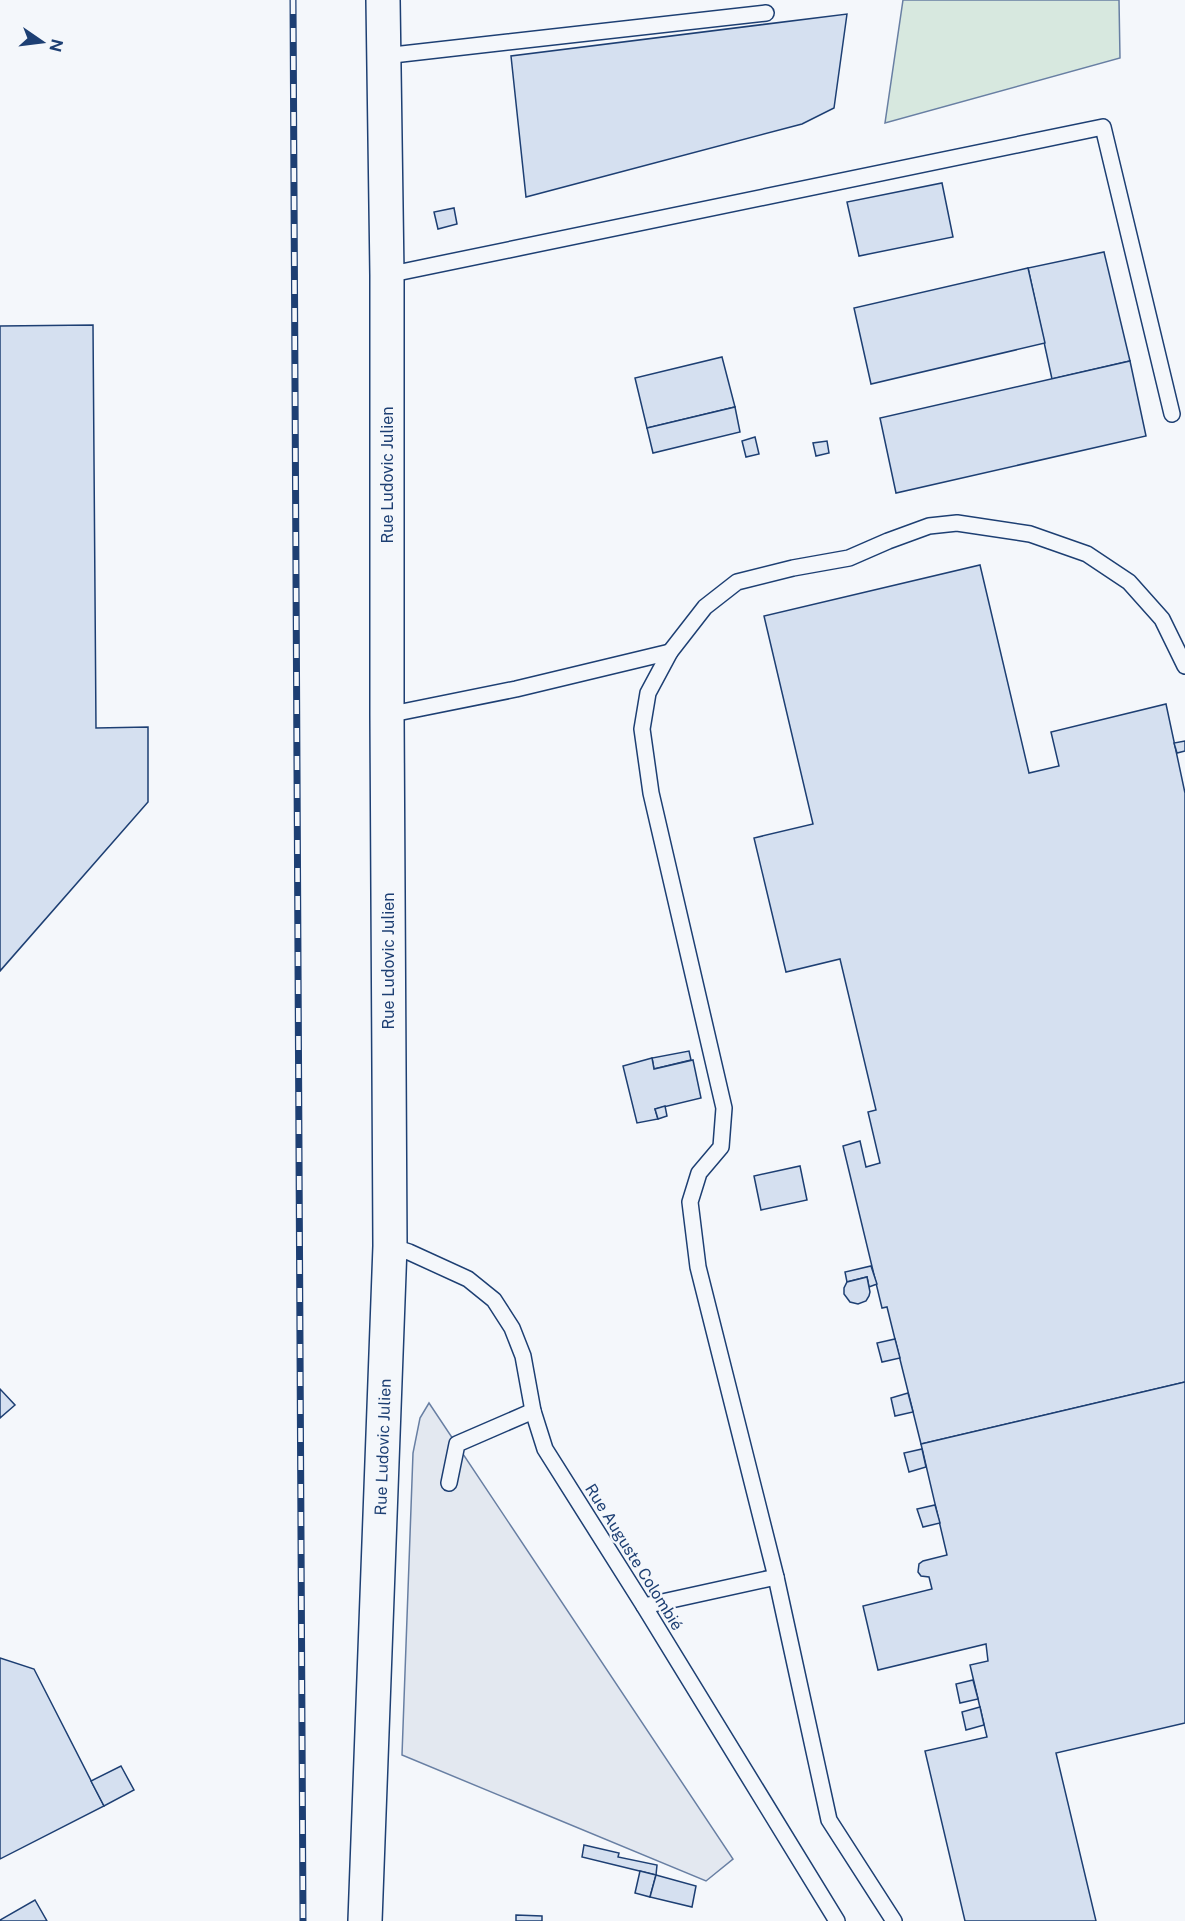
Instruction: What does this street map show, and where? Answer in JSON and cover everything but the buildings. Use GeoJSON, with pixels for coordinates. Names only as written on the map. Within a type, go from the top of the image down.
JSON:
{"type":"FeatureCollection","features":[{"type":"Feature","properties":{"kind":"main road","name":"Rue Ludovic Julien"},"geometry":{"type":"LineString","coordinates":[[365,1921],[390,1246],[387,275],[383,0]]}},
{"type":"Feature","properties":{"kind":"lane"},"geometry":{"type":"LineString","coordinates":[[384,57],[766,13]]}},
{"type":"Feature","properties":{"kind":"lane"},"geometry":{"type":"LineString","coordinates":[[387,275],[1103,127],[1172,414]]}},
{"type":"Feature","properties":{"kind":"lane"},"geometry":{"type":"LineString","coordinates":[[894,1921],[829,1820],[776,1577],[698,1267],[690,1202],[699,1173],[721,1147],[724,1108],[651,793],[642,729],[648,693],[670,652],[705,607],[737,582],[793,568],[849,558],[929,526],[957,523],[1030,534],[1087,554],[1129,582],[1162,619],[1185,666]]}},
{"type":"Feature","properties":{"kind":"lane"},"geometry":{"type":"LineString","coordinates":[[387,715],[516,689],[670,652]]}},
{"type":"Feature","properties":{"kind":"lane","name":"Rue Auguste Colombié"},"geometry":{"type":"LineString","coordinates":[[390,1246],[409,1252],[468,1279],[494,1300],[512,1328],[523,1356],[533,1411],[545,1449],[837,1921]]}},
{"type":"Feature","properties":{"kind":"lane"},"geometry":{"type":"LineString","coordinates":[[449,1483],[457,1444],[533,1411]]}},
{"type":"Feature","properties":{"kind":"lane"},"geometry":{"type":"LineString","coordinates":[[644,1606],[776,1577]]}},
{"type":"Feature","properties":{"kind":"shaded area"},"geometry":{"type":"Polygon","coordinates":[[[903,0],[1119,0],[1120,58],[885,123],[903,0]]]}},
{"type":"Feature","properties":{"kind":"shaded area"},"geometry":{"type":"Polygon","coordinates":[[[429,1403],[733,1859],[706,1881],[402,1755],[413,1453],[420,1418],[429,1403]]]}},
{"type":"Feature","properties":{"kind":"railway"},"geometry":{"type":"LineString","coordinates":[[293,0],[303,1921]]}}]}
